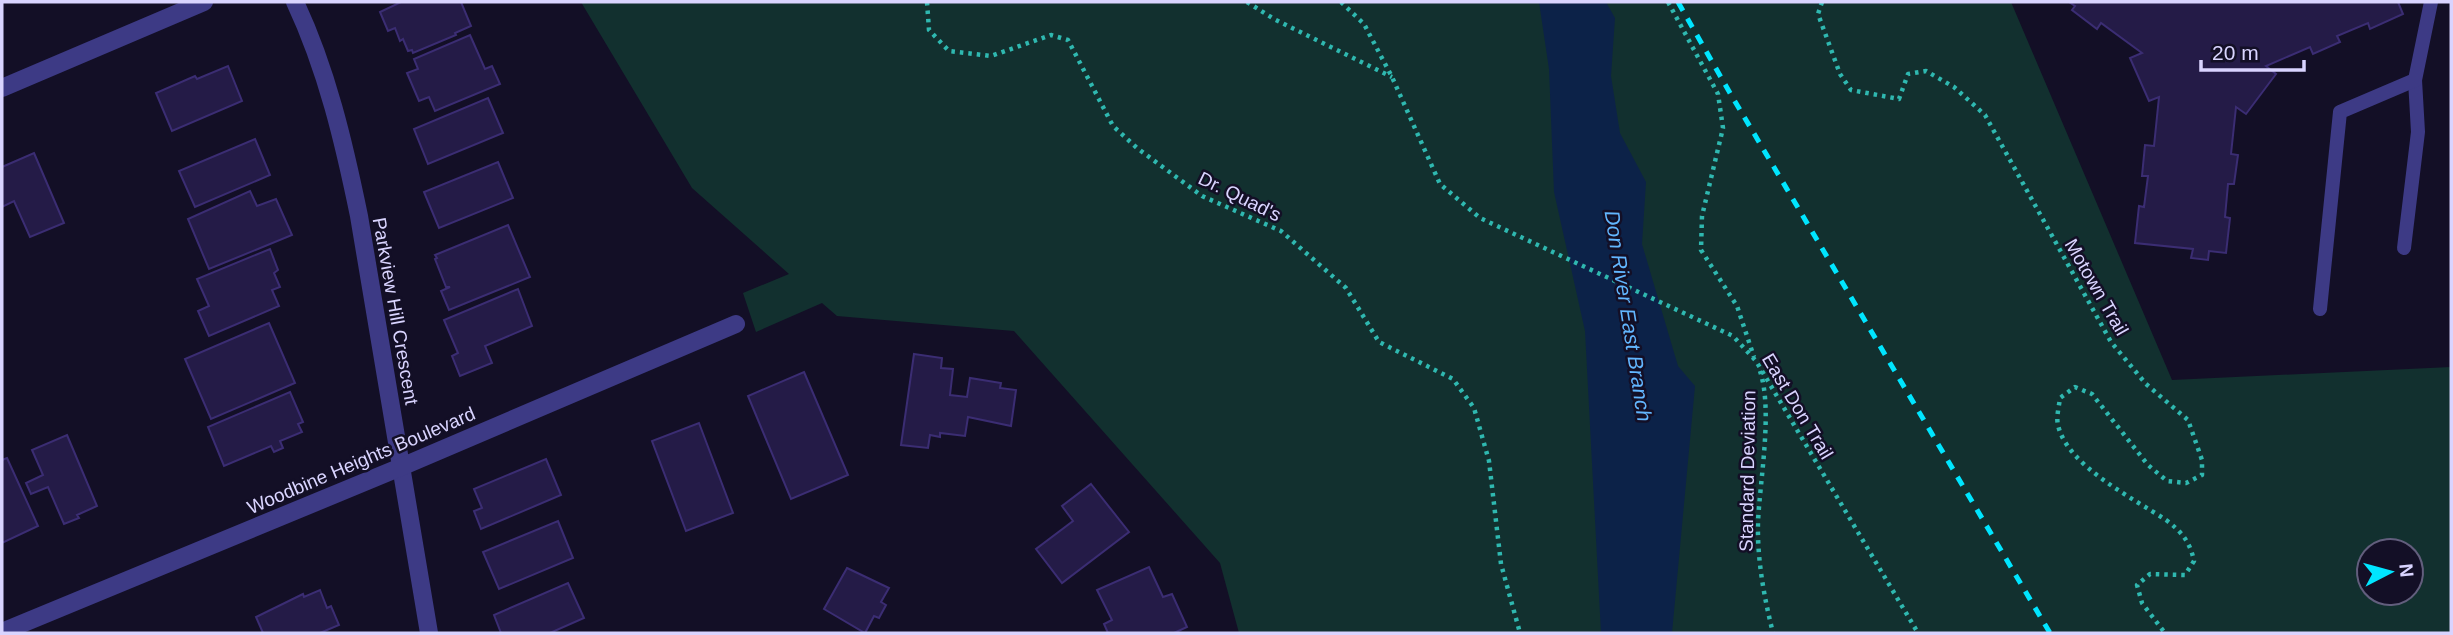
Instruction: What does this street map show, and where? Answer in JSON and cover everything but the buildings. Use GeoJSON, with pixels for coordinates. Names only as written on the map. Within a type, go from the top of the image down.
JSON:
{"type":"FeatureCollection","features":[{"type":"Feature","properties":{"kind":"street"},"geometry":{"type":"LineString","coordinates":[[2,88],[204,2]]}},
{"type":"Feature","properties":{"kind":"street","name":"Parkview Hill Crescent"},"geometry":{"type":"LineString","coordinates":[[295,2],[317,53],[347,158],[429,633]]}},
{"type":"Feature","properties":{"kind":"street","name":"Woodbine Heights Boulevard"},"geometry":{"type":"LineString","coordinates":[[2,632],[401,467],[736,324]]}},
{"type":"Feature","properties":{"kind":"lane"},"geometry":{"type":"LineString","coordinates":[[2404,248],[2418,132],[2415,80],[2431,2]]}},
{"type":"Feature","properties":{"kind":"lane"},"geometry":{"type":"LineString","coordinates":[[2320,309],[2340,112],[2415,80]]}},
{"type":"Feature","properties":{"kind":"path","name":"Dr. Quad's"},"geometry":{"type":"LineString","coordinates":[[928,2],[929,30],[950,51],[991,55],[1051,35],[1068,40],[1113,126],[1136,148],[1202,196],[1281,231],[1346,288],[1379,342],[1452,379],[1474,408],[1489,461],[1502,564],[1520,633]]}},
{"type":"Feature","properties":{"kind":"path"},"geometry":{"type":"LineString","coordinates":[[1247,2],[1274,19],[1392,77]]}},
{"type":"Feature","properties":{"kind":"path","name":"East Don Trail"},"geometry":{"type":"LineString","coordinates":[[1341,2],[1364,24],[1392,77],[1440,184],[1479,218],[1733,336],[1756,361],[1918,633]]}},
{"type":"Feature","properties":{"kind":"path","name":"Standard Deviation"},"geometry":{"type":"LineString","coordinates":[[1668,2],[1718,93],[1723,128],[1702,216],[1701,250],[1720,275],[1737,306],[1763,380],[1765,418],[1758,524],[1760,564],[1773,633]]}},
{"type":"Feature","properties":{"kind":"path","name":"Motown Trail"},"geometry":{"type":"LineString","coordinates":[[1822,2],[1818,14],[1840,74],[1851,90],[1899,99],[1908,75],[1926,71],[1954,87],[1985,114],[2111,342],[2146,384],[2188,420],[2202,460],[2202,475],[2186,483],[2167,481],[2148,465],[2092,394],[2075,387],[2060,398],[2057,423],[2065,445],[2079,462],[2180,531],[2191,545],[2194,561],[2185,575],[2150,574],[2137,585],[2142,603],[2165,633]]}},
{"type":"Feature","properties":{"kind":"green space"},"geometry":{"type":"Polygon","coordinates":[[[581,2],[2011,2],[2172,380],[2451,367],[2451,633],[1239,633],[1220,563],[1014,331],[837,316],[822,303],[756,332],[743,293],[789,274],[692,188],[581,2]]]}},
{"type":"Feature","properties":{"kind":"water","name":"Don River East Branch"},"geometry":{"type":"Polygon","coordinates":[[[1539,2],[1606,2],[1615,18],[1611,76],[1620,133],[1646,182],[1642,244],[1678,366],[1695,386],[1672,633],[1601,633],[1585,331],[1554,192],[1549,69],[1539,2]]]}},
{"type":"Feature","properties":{"kind":"railway"},"geometry":{"type":"LineString","coordinates":[[1678,2],[2050,633]]}}]}
